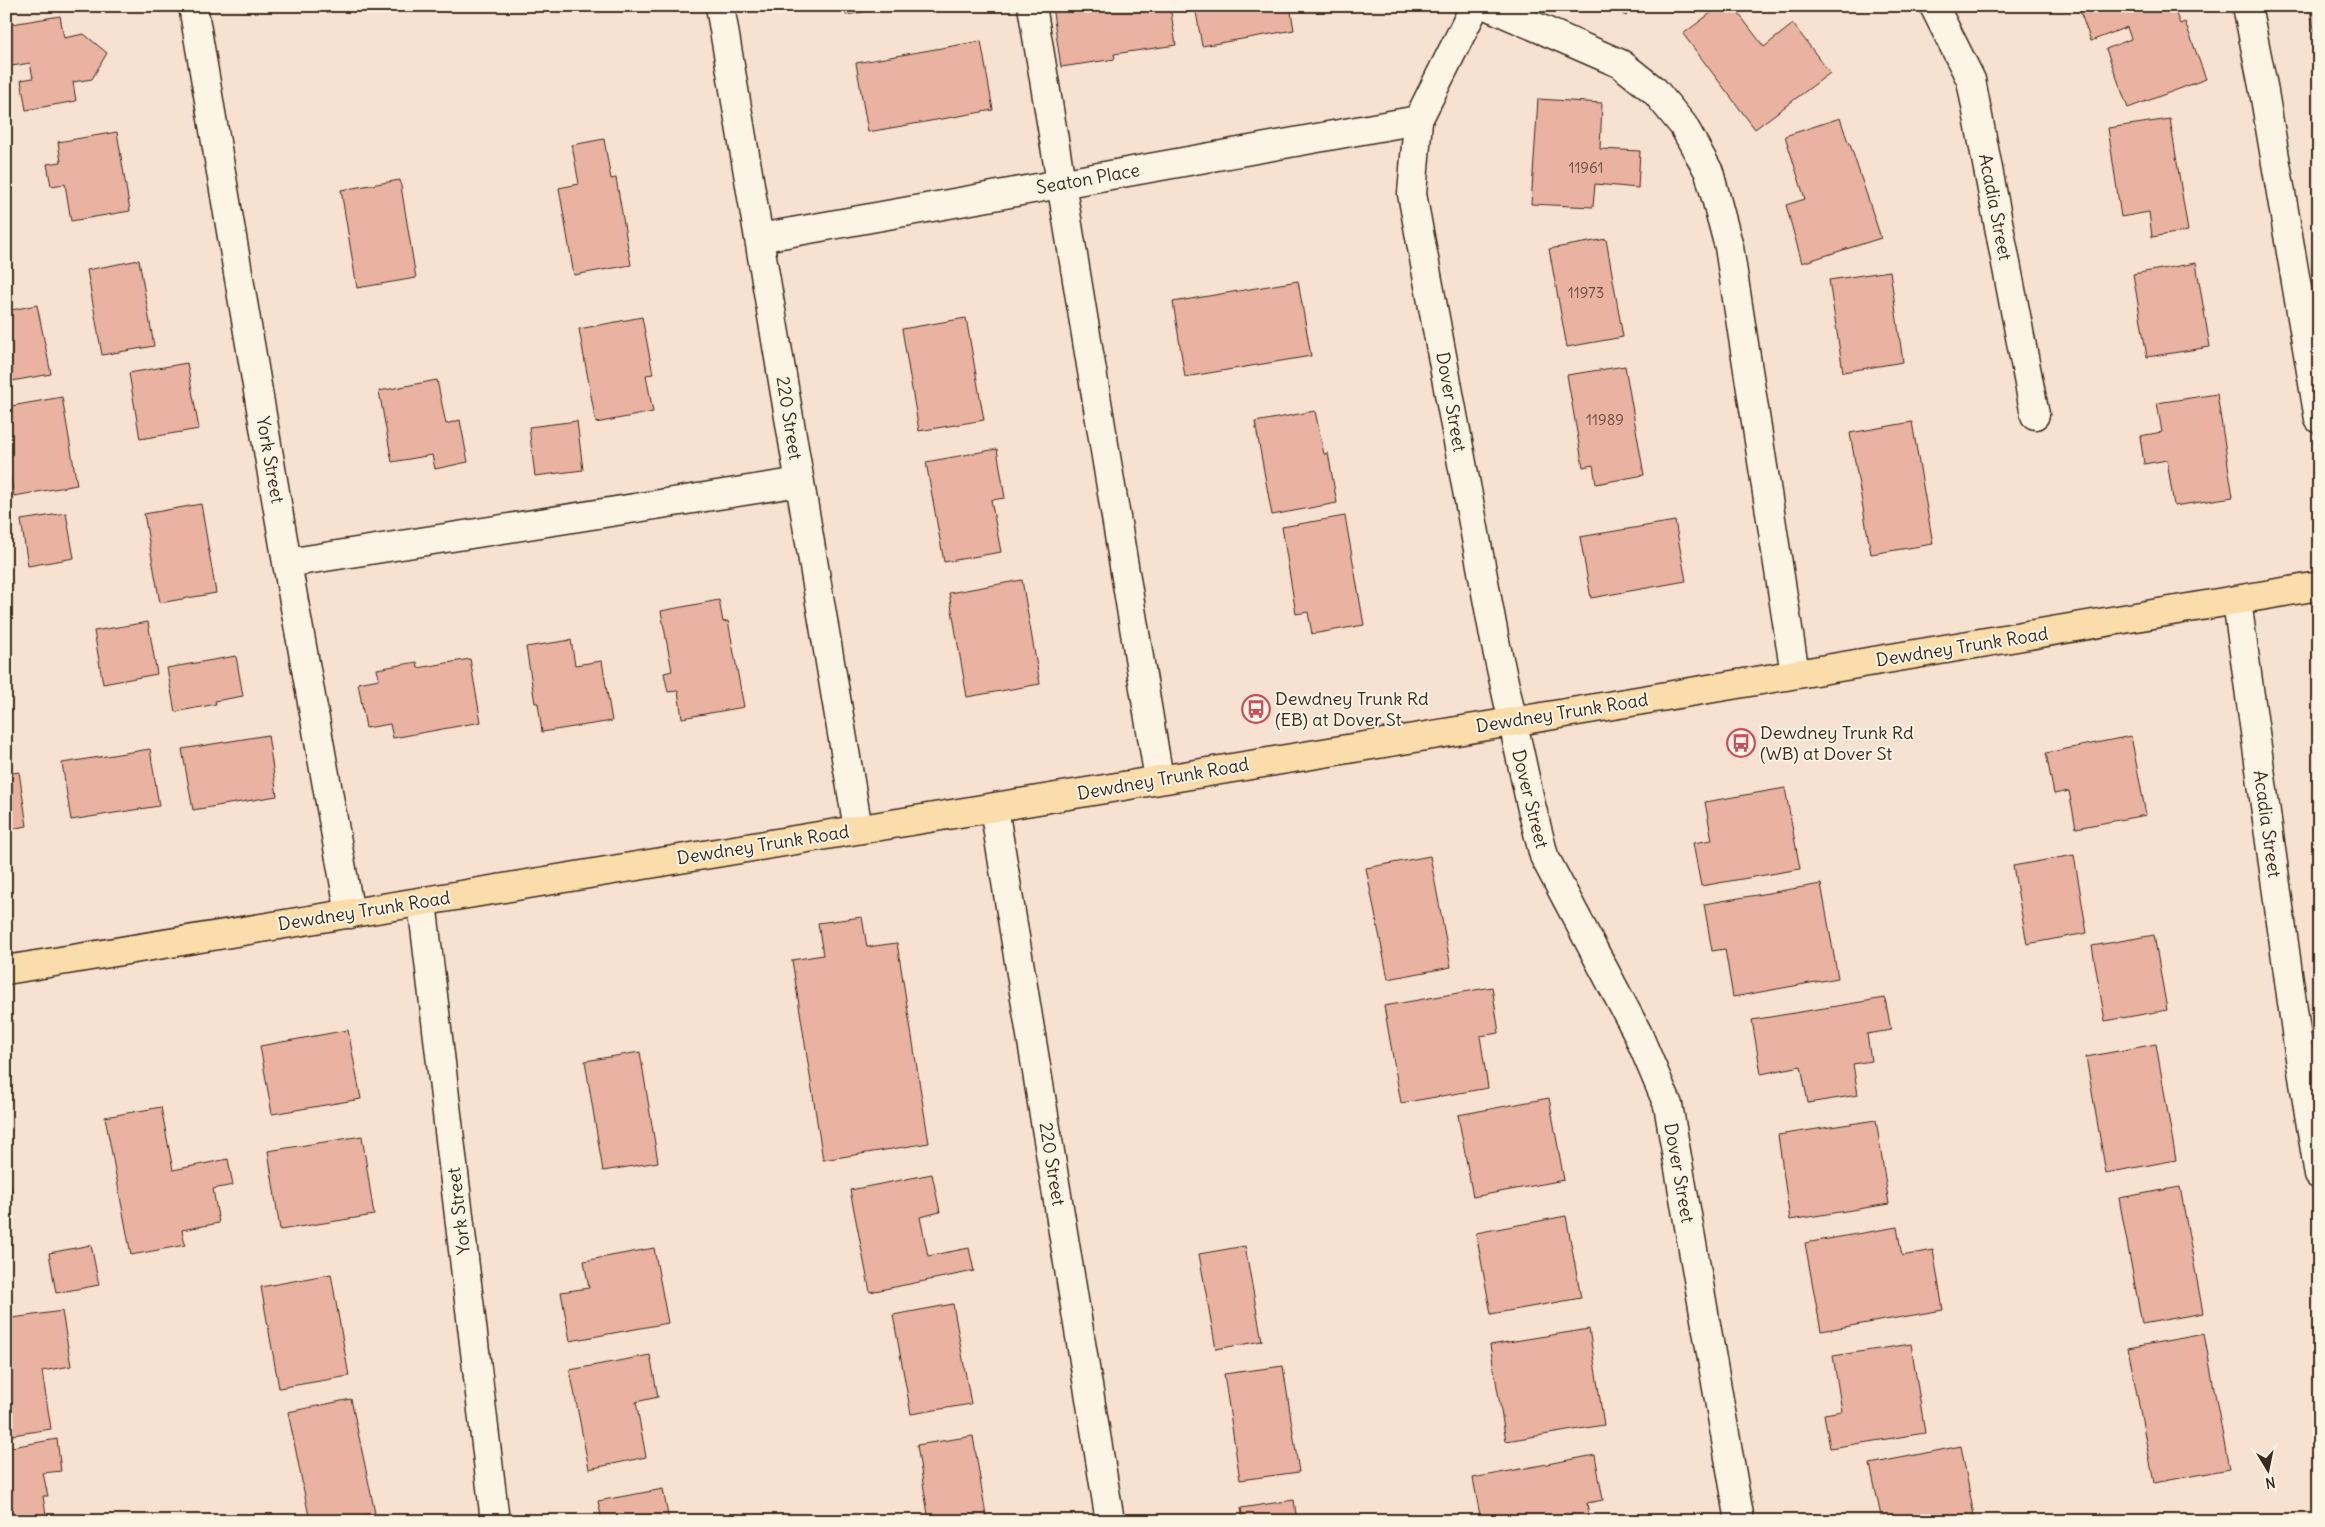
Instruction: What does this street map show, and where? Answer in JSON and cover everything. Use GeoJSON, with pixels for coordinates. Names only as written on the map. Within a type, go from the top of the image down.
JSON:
{"type":"FeatureCollection","features":[{"type":"Feature","properties":{"kind":"main road","name":"Dewdney Trunk Road"},"geometry":{"type":"LineString","coordinates":[[6,970],[994,808],[2319,586]]}},
{"type":"Feature","properties":{"kind":"street","name":"York Street"},"geometry":{"type":"LineString","coordinates":[[194,6],[287,563],[350,914]]}},
{"type":"Feature","properties":{"kind":"street","name":"220 Street"},"geometry":{"type":"LineString","coordinates":[[720,6],[858,829]]}},
{"type":"Feature","properties":{"kind":"street"},"geometry":{"type":"LineString","coordinates":[[1032,6],[1159,779]]}},
{"type":"Feature","properties":{"kind":"street","name":"Dover Street"},"geometry":{"type":"LineString","coordinates":[[1475,6],[1418,120],[1412,194],[1512,722],[1544,856],[1637,1032],[1668,1105],[1740,1521]]}},
{"type":"Feature","properties":{"kind":"street"},"geometry":{"type":"LineString","coordinates":[[1488,6],[1621,64],[1655,91],[1684,125],[1709,172],[1729,247],[1795,674]]}},
{"type":"Feature","properties":{"kind":"street","name":"Acadia Street"},"geometry":{"type":"LineString","coordinates":[[1934,6],[1971,80],[2035,415]]}},
{"type":"Feature","properties":{"kind":"street"},"geometry":{"type":"LineString","coordinates":[[2247,6],[2263,86],[2319,419]]}},
{"type":"Feature","properties":{"kind":"street","name":"Seaton Place"},"geometry":{"type":"LineString","coordinates":[[759,238],[1418,120]]}},
{"type":"Feature","properties":{"kind":"street"},"geometry":{"type":"LineString","coordinates":[[287,563],[800,482]]}},
{"type":"Feature","properties":{"kind":"street","name":"Acadia Street"},"geometry":{"type":"LineString","coordinates":[[2237,601],[2298,1046],[2319,1175]]}},
{"type":"Feature","properties":{"kind":"street","name":"220 Street"},"geometry":{"type":"LineString","coordinates":[[994,808],[1110,1521]]}},
{"type":"Feature","properties":{"kind":"street","name":"York Street"},"geometry":{"type":"LineString","coordinates":[[422,902],[495,1521]]}},
{"type":"Feature","properties":{"kind":"street","name":"Acadia Street"},"geometry":{"type":"LineString","coordinates":[[2298,1046],[2319,1092]]}},
{"type":"Feature","properties":{"kind":"building"},"geometry":{"type":"Polygon","coordinates":[[[844,6],[896,6],[846,15],[844,6]]]}},
{"type":"Feature","properties":{"kind":"building"},"geometry":{"type":"Polygon","coordinates":[[[1052,6],[1170,6],[1176,45],[1114,54],[1115,59],[1061,67],[1052,6]]]}},
{"type":"Feature","properties":{"kind":"building"},"geometry":{"type":"Polygon","coordinates":[[[1195,6],[1290,6],[1294,30],[1202,46],[1195,6]]]}},
{"type":"Feature","properties":{"kind":"building"},"geometry":{"type":"Polygon","coordinates":[[[1609,6],[1631,6],[1626,16],[1609,6]]]}},
{"type":"Feature","properties":{"kind":"building"},"geometry":{"type":"Polygon","coordinates":[[[1720,6],[1733,6],[1764,47],[1793,24],[1830,73],[1755,129],[1683,34],[1720,6]]]}},
{"type":"Feature","properties":{"kind":"building"},"geometry":{"type":"Polygon","coordinates":[[[2078,6],[2173,6],[2180,24],[2185,22],[2206,79],[2128,108],[2106,49],[2131,39],[2127,27],[2091,41],[2078,6]]]}},
{"type":"Feature","properties":{"kind":"building"},"geometry":{"type":"Polygon","coordinates":[[[2309,6],[2319,6],[2319,50],[2309,6]]]}},
{"type":"Feature","properties":{"kind":"building"},"geometry":{"type":"Polygon","coordinates":[[[60,16],[64,38],[84,34],[107,53],[92,79],[73,82],[76,101],[26,110],[21,80],[33,78],[30,63],[6,67],[6,25],[60,16]]]}},
{"type":"Feature","properties":{"kind":"building"},"geometry":{"type":"Polygon","coordinates":[[[981,41],[993,110],[868,132],[856,63],[981,41]]]}},
{"type":"Feature","properties":{"kind":"building"},"geometry":{"type":"Polygon","coordinates":[[[1538,99],[1602,103],[1600,149],[1640,151],[1638,188],[1595,184],[1593,207],[1531,204],[1538,99]]]}},
{"type":"Feature","properties":{"kind":"building"},"geometry":{"type":"Polygon","coordinates":[[[1840,118],[1881,238],[1802,263],[1786,205],[1805,199],[1785,136],[1840,118]]]}},
{"type":"Feature","properties":{"kind":"building"},"geometry":{"type":"Polygon","coordinates":[[[2170,119],[2188,231],[2152,237],[2149,212],[2121,217],[2108,128],[2170,119]]]}},
{"type":"Feature","properties":{"kind":"building"},"geometry":{"type":"Polygon","coordinates":[[[117,132],[130,211],[71,221],[65,184],[51,186],[47,164],[61,162],[58,142],[117,132]]]}},
{"type":"Feature","properties":{"kind":"building"},"geometry":{"type":"Polygon","coordinates":[[[604,139],[611,179],[616,178],[631,265],[574,275],[559,188],[579,184],[572,145],[604,139]]]}},
{"type":"Feature","properties":{"kind":"building"},"geometry":{"type":"Polygon","coordinates":[[[400,180],[416,278],[357,288],[341,190],[400,180]]]}},
{"type":"Feature","properties":{"kind":"building"},"geometry":{"type":"Polygon","coordinates":[[[1606,239],[1623,337],[1567,347],[1549,249],[1606,239]]]}},
{"type":"Feature","properties":{"kind":"building"},"geometry":{"type":"Polygon","coordinates":[[[139,260],[154,346],[102,355],[87,270],[139,260]]]}},
{"type":"Feature","properties":{"kind":"building"},"geometry":{"type":"Polygon","coordinates":[[[2196,263],[2210,347],[2147,357],[2133,274],[2196,263]]]}},
{"type":"Feature","properties":{"kind":"building"},"geometry":{"type":"Polygon","coordinates":[[[1890,271],[1903,362],[1843,372],[1829,280],[1890,271]]]}},
{"type":"Feature","properties":{"kind":"building"},"geometry":{"type":"Polygon","coordinates":[[[1298,281],[1311,356],[1185,377],[1173,302],[1298,281]]]}},
{"type":"Feature","properties":{"kind":"building"},"geometry":{"type":"Polygon","coordinates":[[[37,305],[51,374],[6,382],[6,311],[37,305]]]}},
{"type":"Feature","properties":{"kind":"building"},"geometry":{"type":"Polygon","coordinates":[[[642,317],[653,374],[646,375],[653,412],[596,423],[579,329],[642,317]]]}},
{"type":"Feature","properties":{"kind":"building"},"geometry":{"type":"Polygon","coordinates":[[[966,318],[984,420],[919,431],[902,329],[966,318]]]}},
{"type":"Feature","properties":{"kind":"building"},"geometry":{"type":"Polygon","coordinates":[[[187,363],[199,429],[140,439],[129,373],[187,363]]]}},
{"type":"Feature","properties":{"kind":"building"},"geometry":{"type":"Polygon","coordinates":[[[1625,366],[1644,475],[1596,484],[1593,465],[1583,467],[1567,375],[1625,366]]]}},
{"type":"Feature","properties":{"kind":"building"},"geometry":{"type":"Polygon","coordinates":[[[437,380],[446,424],[460,420],[468,462],[435,469],[432,455],[392,462],[379,391],[437,380]]]}},
{"type":"Feature","properties":{"kind":"building"},"geometry":{"type":"Polygon","coordinates":[[[2217,394],[2233,497],[2174,506],[2167,460],[2144,464],[2140,436],[2162,432],[2157,403],[2217,394]]]}},
{"type":"Feature","properties":{"kind":"building"},"geometry":{"type":"Polygon","coordinates":[[[62,397],[77,485],[14,496],[6,453],[6,407],[62,397]]]}},
{"type":"Feature","properties":{"kind":"building"},"geometry":{"type":"Polygon","coordinates":[[[1315,411],[1324,454],[1328,453],[1337,503],[1272,515],[1255,422],[1315,411]]]}},
{"type":"Feature","properties":{"kind":"building"},"geometry":{"type":"Polygon","coordinates":[[[577,421],[583,470],[535,476],[529,427],[577,421]]]}},
{"type":"Feature","properties":{"kind":"building"},"geometry":{"type":"Polygon","coordinates":[[[1912,422],[1933,544],[1871,554],[1850,433],[1912,422]]]}},
{"type":"Feature","properties":{"kind":"building"},"geometry":{"type":"Polygon","coordinates":[[[997,449],[1005,498],[991,500],[1001,552],[944,562],[926,462],[997,449]]]}},
{"type":"Feature","properties":{"kind":"building"},"geometry":{"type":"Polygon","coordinates":[[[201,504],[216,593],[160,603],[144,514],[201,504]]]}},
{"type":"Feature","properties":{"kind":"building"},"geometry":{"type":"Polygon","coordinates":[[[66,513],[74,558],[28,566],[21,520],[66,513]]]}},
{"type":"Feature","properties":{"kind":"building"},"geometry":{"type":"Polygon","coordinates":[[[1345,516],[1364,625],[1312,634],[1308,612],[1296,614],[1282,527],[1345,516]]]}},
{"type":"Feature","properties":{"kind":"building"},"geometry":{"type":"Polygon","coordinates":[[[1675,521],[1686,581],[1591,598],[1580,537],[1675,521]]]}},
{"type":"Feature","properties":{"kind":"building"},"geometry":{"type":"Polygon","coordinates":[[[1022,580],[1040,684],[967,697],[949,593],[1022,580]]]}},
{"type":"Feature","properties":{"kind":"building"},"geometry":{"type":"Polygon","coordinates":[[[719,600],[723,622],[728,621],[744,707],[682,718],[678,691],[668,692],[664,673],[672,671],[661,611],[719,600]]]}},
{"type":"Feature","properties":{"kind":"building"},"geometry":{"type":"Polygon","coordinates":[[[148,622],[157,674],[103,684],[94,631],[148,622]]]}},
{"type":"Feature","properties":{"kind":"building"},"geometry":{"type":"Polygon","coordinates":[[[571,640],[575,665],[602,661],[612,721],[542,732],[538,703],[535,703],[526,647],[571,640]]]}},
{"type":"Feature","properties":{"kind":"building"},"geometry":{"type":"Polygon","coordinates":[[[236,656],[243,696],[215,701],[216,704],[175,712],[167,668],[236,656]]]}},
{"type":"Feature","properties":{"kind":"building"},"geometry":{"type":"Polygon","coordinates":[[[470,659],[481,722],[393,738],[390,724],[366,728],[358,683],[379,679],[377,669],[417,662],[418,668],[470,659]]]}},
{"type":"Feature","properties":{"kind":"building"},"geometry":{"type":"Polygon","coordinates":[[[268,735],[277,796],[193,810],[182,749],[268,735]]]}},
{"type":"Feature","properties":{"kind":"building"},"geometry":{"type":"Polygon","coordinates":[[[2131,736],[2146,815],[2076,828],[2069,791],[2054,794],[2046,753],[2131,736]]]}},
{"type":"Feature","properties":{"kind":"building"},"geometry":{"type":"Polygon","coordinates":[[[150,749],[159,806],[71,820],[62,763],[150,749]]]}},
{"type":"Feature","properties":{"kind":"building"},"geometry":{"type":"Polygon","coordinates":[[[19,772],[27,826],[10,829],[12,840],[6,841],[6,774],[19,772]]]}},
{"type":"Feature","properties":{"kind":"building"},"geometry":{"type":"Polygon","coordinates":[[[1785,788],[1800,869],[1701,886],[1693,843],[1712,840],[1705,802],[1785,788]]]}},
{"type":"Feature","properties":{"kind":"building"},"geometry":{"type":"Polygon","coordinates":[[[2074,855],[2087,933],[2027,944],[2013,866],[2074,855]]]}},
{"type":"Feature","properties":{"kind":"building"},"geometry":{"type":"Polygon","coordinates":[[[1430,856],[1451,967],[1388,979],[1366,868],[1430,856]]]}},
{"type":"Feature","properties":{"kind":"building"},"geometry":{"type":"Polygon","coordinates":[[[1821,884],[1838,978],[1733,997],[1725,949],[1712,951],[1704,904],[1821,884]]]}},
{"type":"Feature","properties":{"kind":"building"},"geometry":{"type":"Polygon","coordinates":[[[862,917],[867,947],[897,943],[929,1143],[823,1160],[792,960],[823,955],[818,923],[862,917]]]}},
{"type":"Feature","properties":{"kind":"building"},"geometry":{"type":"Polygon","coordinates":[[[2154,935],[2167,1010],[2105,1021],[2092,946],[2154,935]]]}},
{"type":"Feature","properties":{"kind":"building"},"geometry":{"type":"Polygon","coordinates":[[[1492,987],[1499,1033],[1480,1036],[1488,1088],[1401,1103],[1384,1006],[1492,987]]]}},
{"type":"Feature","properties":{"kind":"building"},"geometry":{"type":"Polygon","coordinates":[[[1885,998],[1891,1030],[1867,1034],[1871,1061],[1853,1064],[1858,1095],[1808,1103],[1801,1066],[1761,1074],[1752,1020],[1885,998]]]}},
{"type":"Feature","properties":{"kind":"building"},"geometry":{"type":"Polygon","coordinates":[[[348,1030],[361,1099],[272,1114],[260,1046],[348,1030]]]}},
{"type":"Feature","properties":{"kind":"building"},"geometry":{"type":"Polygon","coordinates":[[[2156,1044],[2176,1160],[2106,1173],[2086,1057],[2156,1044]]]}},
{"type":"Feature","properties":{"kind":"building"},"geometry":{"type":"Polygon","coordinates":[[[640,1052],[658,1162],[603,1171],[585,1061],[640,1052]]]}},
{"type":"Feature","properties":{"kind":"building"},"geometry":{"type":"Polygon","coordinates":[[[1549,1098],[1564,1180],[1473,1197],[1458,1115],[1549,1098]]]}},
{"type":"Feature","properties":{"kind":"building"},"geometry":{"type":"Polygon","coordinates":[[[161,1107],[173,1170],[228,1159],[233,1185],[213,1189],[219,1223],[182,1230],[185,1245],[131,1255],[105,1117],[161,1107]]]}},
{"type":"Feature","properties":{"kind":"building"},"geometry":{"type":"Polygon","coordinates":[[[1876,1120],[1889,1204],[1790,1220],[1778,1135],[1876,1120]]]}},
{"type":"Feature","properties":{"kind":"building"},"geometry":{"type":"Polygon","coordinates":[[[362,1136],[374,1215],[280,1230],[268,1151],[362,1136]]]}},
{"type":"Feature","properties":{"kind":"building"},"geometry":{"type":"Polygon","coordinates":[[[6,1154],[12,1191],[6,1192],[6,1154]]]}},
{"type":"Feature","properties":{"kind":"building"},"geometry":{"type":"Polygon","coordinates":[[[932,1174],[940,1212],[920,1217],[928,1256],[969,1248],[974,1271],[870,1292],[850,1190],[932,1174]]]}},
{"type":"Feature","properties":{"kind":"building"},"geometry":{"type":"Polygon","coordinates":[[[2180,1187],[2203,1313],[2142,1324],[2119,1198],[2180,1187]]]}},
{"type":"Feature","properties":{"kind":"building"},"geometry":{"type":"Polygon","coordinates":[[[1566,1216],[1581,1298],[1491,1314],[1476,1233],[1566,1216]]]}},
{"type":"Feature","properties":{"kind":"building"},"geometry":{"type":"Polygon","coordinates":[[[1897,1227],[1902,1256],[1933,1250],[1943,1310],[1821,1331],[1805,1243],[1897,1227]]]}},
{"type":"Feature","properties":{"kind":"building"},"geometry":{"type":"Polygon","coordinates":[[[91,1245],[99,1285],[56,1293],[49,1253],[91,1245]]]}},
{"type":"Feature","properties":{"kind":"building"},"geometry":{"type":"Polygon","coordinates":[[[1245,1246],[1262,1341],[1216,1349],[1199,1254],[1245,1246]]]}},
{"type":"Feature","properties":{"kind":"building"},"geometry":{"type":"Polygon","coordinates":[[[654,1248],[668,1323],[570,1341],[561,1292],[589,1288],[584,1261],[654,1248]]]}},
{"type":"Feature","properties":{"kind":"building"},"geometry":{"type":"Polygon","coordinates":[[[331,1274],[349,1376],[279,1388],[261,1287],[331,1274]]]}},
{"type":"Feature","properties":{"kind":"building"},"geometry":{"type":"Polygon","coordinates":[[[953,1304],[971,1404],[911,1414],[893,1315],[953,1304]]]}},
{"type":"Feature","properties":{"kind":"building"},"geometry":{"type":"Polygon","coordinates":[[[62,1311],[71,1366],[42,1371],[51,1429],[6,1436],[6,1319],[62,1311]]]}},
{"type":"Feature","properties":{"kind":"building"},"geometry":{"type":"Polygon","coordinates":[[[1589,1329],[1604,1425],[1506,1441],[1490,1345],[1589,1329]]]}},
{"type":"Feature","properties":{"kind":"building"},"geometry":{"type":"Polygon","coordinates":[[[2204,1334],[2229,1469],[2154,1483],[2128,1348],[2204,1334]]]}},
{"type":"Feature","properties":{"kind":"building"},"geometry":{"type":"Polygon","coordinates":[[[1911,1344],[1925,1433],[1830,1448],[1824,1414],[1842,1411],[1833,1356],[1911,1344]]]}},
{"type":"Feature","properties":{"kind":"building"},"geometry":{"type":"Polygon","coordinates":[[[650,1355],[658,1397],[636,1402],[646,1457],[589,1469],[570,1370],[650,1355]]]}},
{"type":"Feature","properties":{"kind":"building"},"geometry":{"type":"Polygon","coordinates":[[[1283,1366],[1299,1472],[1240,1480],[1224,1374],[1283,1366]]]}},
{"type":"Feature","properties":{"kind":"building"},"geometry":{"type":"Polygon","coordinates":[[[351,1399],[375,1513],[338,1521],[310,1521],[288,1412],[351,1399]]]}},
{"type":"Feature","properties":{"kind":"building"},"geometry":{"type":"Polygon","coordinates":[[[973,1436],[987,1521],[929,1521],[917,1445],[973,1436]]]}},
{"type":"Feature","properties":{"kind":"building"},"geometry":{"type":"Polygon","coordinates":[[[57,1439],[61,1471],[43,1473],[48,1496],[43,1496],[47,1521],[6,1521],[6,1448],[57,1439]]]}},
{"type":"Feature","properties":{"kind":"building"},"geometry":{"type":"Polygon","coordinates":[[[1961,1446],[1975,1521],[1882,1521],[1870,1464],[1961,1446]]]}},
{"type":"Feature","properties":{"kind":"building"},"geometry":{"type":"Polygon","coordinates":[[[1595,1455],[1603,1500],[1587,1503],[1590,1521],[1481,1521],[1473,1478],[1595,1455]]]}},
{"type":"Feature","properties":{"kind":"building"},"geometry":{"type":"Polygon","coordinates":[[[663,1489],[669,1521],[602,1521],[598,1501],[663,1489]]]}},
{"type":"Feature","properties":{"kind":"building"},"geometry":{"type":"Polygon","coordinates":[[[1294,1500],[1297,1521],[1243,1521],[1241,1508],[1294,1500]]]}},
{"type":"Feature","properties":{"kind":"place","name":"Dewdney Trunk Rd (EB) at Dover St"},"geometry":{"type":"Point","coordinates":[1256,709]}},
{"type":"Feature","properties":{"kind":"place","name":"Dewdney Trunk Rd (WB) at Dover St"},"geometry":{"type":"Point","coordinates":[1741,743]}}]}
